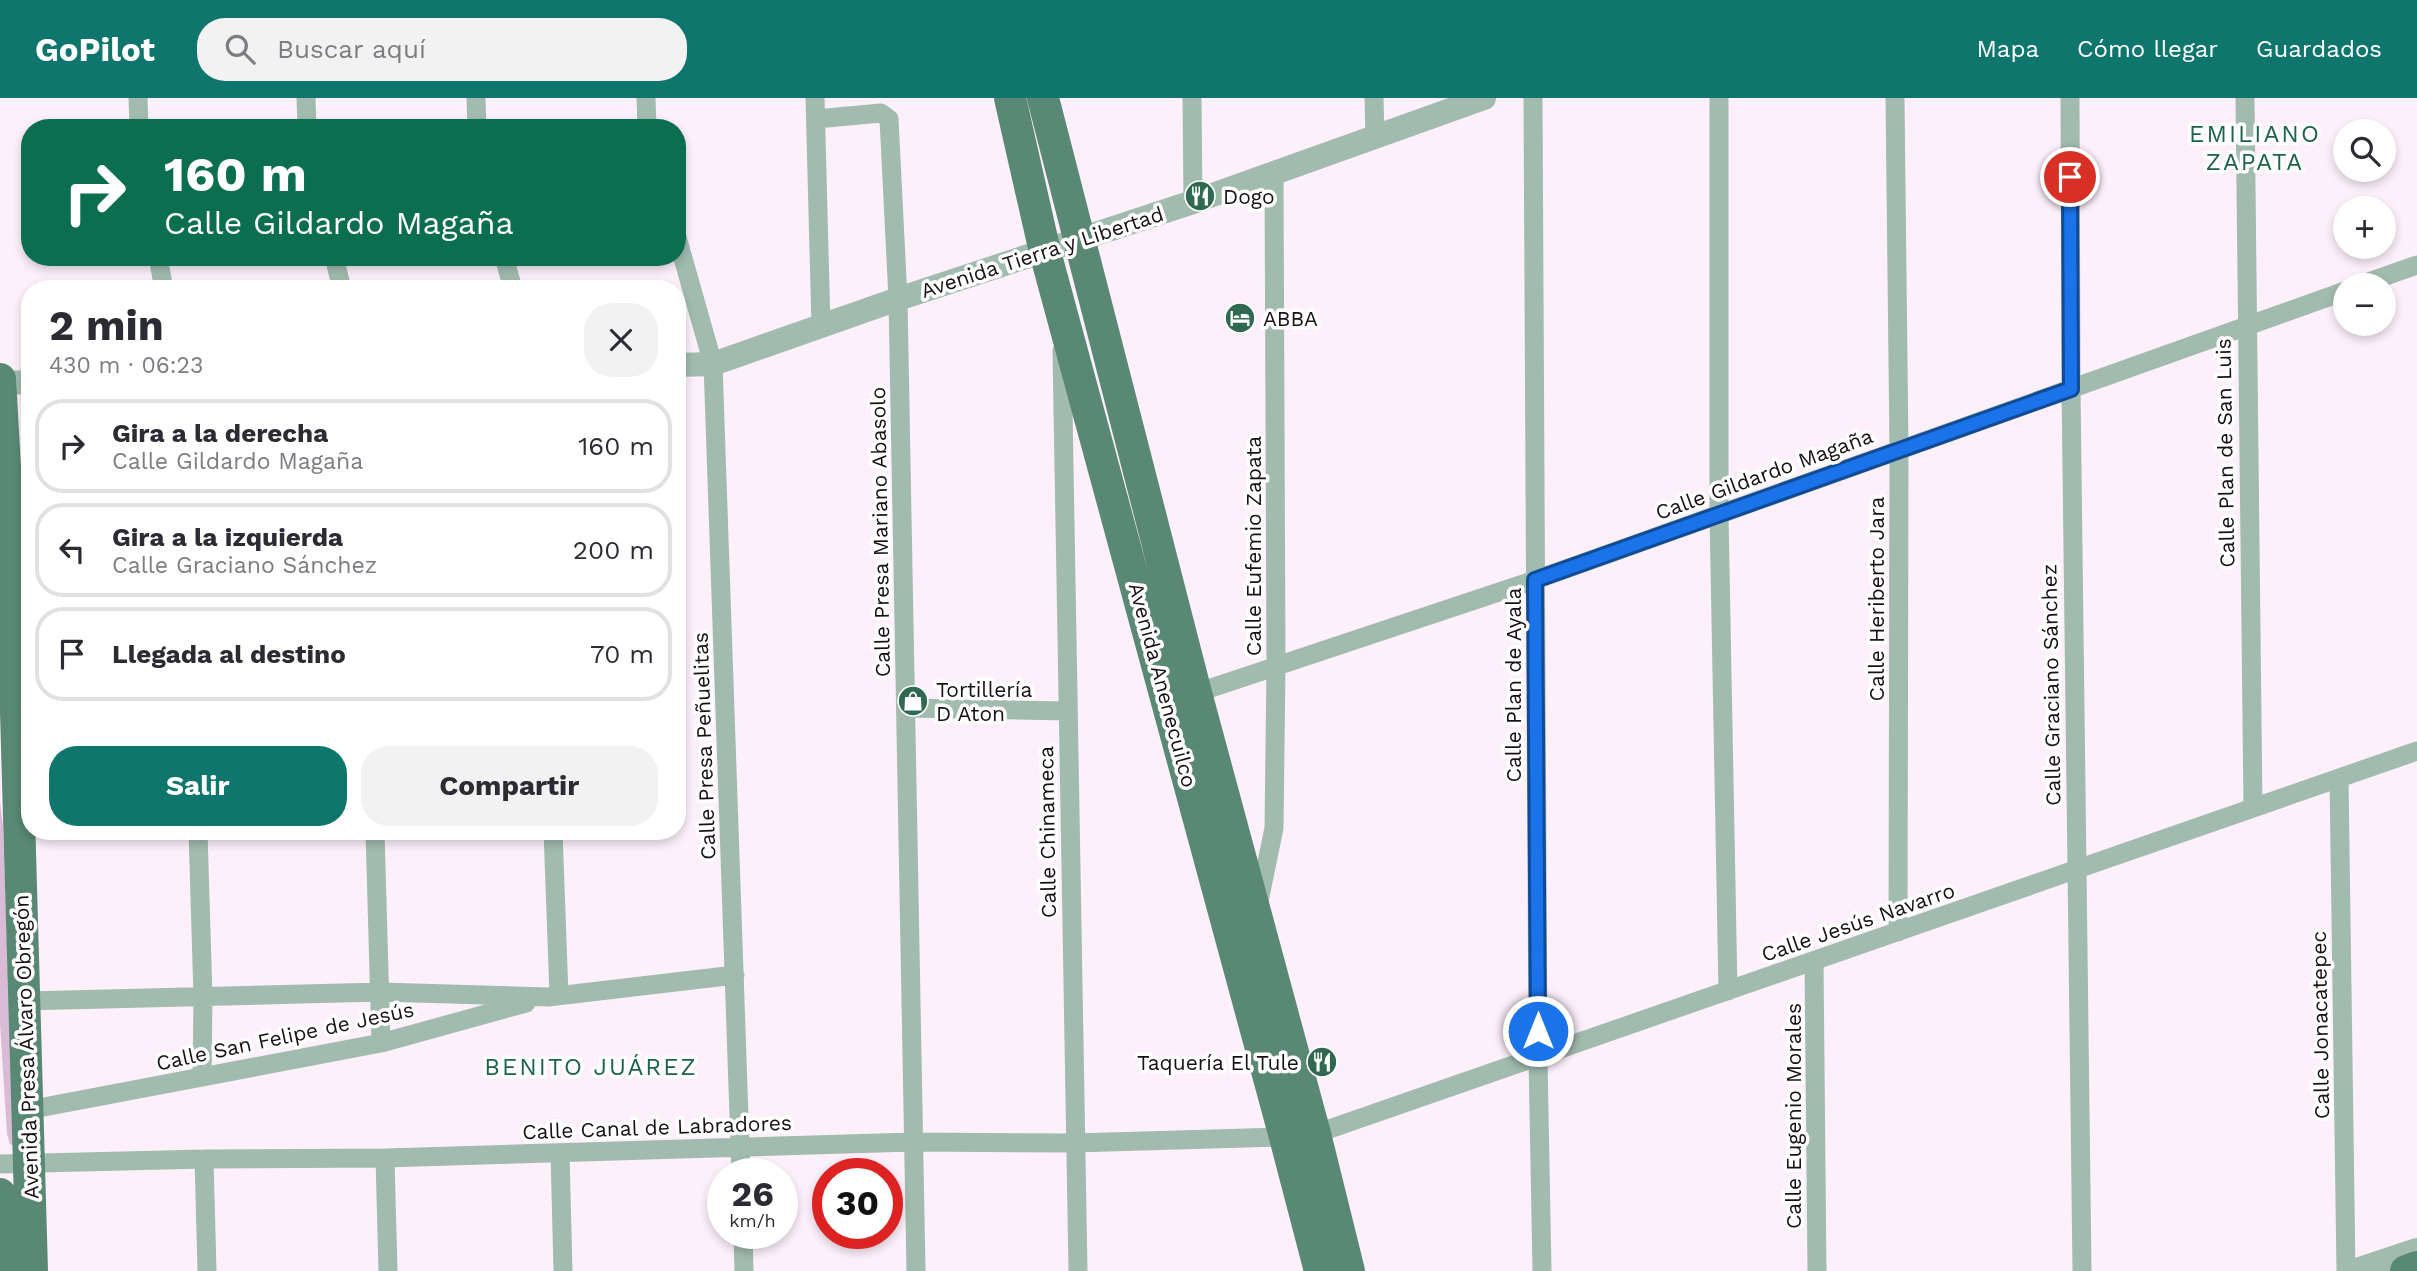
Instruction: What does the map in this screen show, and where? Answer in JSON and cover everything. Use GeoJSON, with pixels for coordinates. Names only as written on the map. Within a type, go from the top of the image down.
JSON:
{"type":"FeatureCollection","features":[{"type":"Feature","properties":{"kind":"main road","name":"Avenida Anenecuilco"},"geometry":{"type":"LineString","coordinates":[[1010,98],[1045,252],[1300,1135],[1349,1271]]}},
{"type":"Feature","properties":{"kind":"main road","name":"Avenida Anenecuilco"},"geometry":{"type":"LineString","coordinates":[[1043,98],[1256,916],[1300,1135],[1320,1271]]}},
{"type":"Feature","properties":{"kind":"main road","name":"Avenida Presa Álvaro Obregón"},"geometry":{"type":"LineString","coordinates":[[10,381],[6,610],[19,822],[28,1110],[15,1164],[32,1271]]}},
{"type":"Feature","properties":{"kind":"main road"},"geometry":{"type":"LineString","coordinates":[[0,1194],[4,1271]]}},
{"type":"Feature","properties":{"kind":"main road"},"geometry":{"type":"LineString","coordinates":[[2406,1271],[2417,1267]]}},
{"type":"Feature","properties":{"kind":"street"},"geometry":{"type":"LineString","coordinates":[[138,98],[139,119]]}},
{"type":"Feature","properties":{"kind":"street"},"geometry":{"type":"LineString","coordinates":[[306,98],[307,119]]}},
{"type":"Feature","properties":{"kind":"street"},"geometry":{"type":"LineString","coordinates":[[476,98],[477,119]]}},
{"type":"Feature","properties":{"kind":"street"},"geometry":{"type":"LineString","coordinates":[[646,98],[647,119]]}},
{"type":"Feature","properties":{"kind":"street"},"geometry":{"type":"LineString","coordinates":[[815,98],[821,326]]}},
{"type":"Feature","properties":{"kind":"street"},"geometry":{"type":"LineString","coordinates":[[1192,98],[1194,202]]}},
{"type":"Feature","properties":{"kind":"street"},"geometry":{"type":"LineString","coordinates":[[1374,98],[1375,137]]}},
{"type":"Feature","properties":{"kind":"street","name":"Avenida Tierra y Libertad"},"geometry":{"type":"LineString","coordinates":[[686,365],[713,364],[898,299],[1194,202],[1484,98]]}},
{"type":"Feature","properties":{"kind":"street","name":"Calle Plan de Ayala"},"geometry":{"type":"LineString","coordinates":[[1533,98],[1538,1058],[1542,1271]]}},
{"type":"Feature","properties":{"kind":"street"},"geometry":{"type":"LineString","coordinates":[[1719,98],[1719,514],[1728,991]]}},
{"type":"Feature","properties":{"kind":"street","name":"Calle Heriberto Jara"},"geometry":{"type":"LineString","coordinates":[[1895,98],[1899,450],[1898,932]]}},
{"type":"Feature","properties":{"kind":"street","name":"Calle Graciano Sánchez"},"geometry":{"type":"LineString","coordinates":[[2070,98],[2082,1271]]}},
{"type":"Feature","properties":{"kind":"street","name":"Calle Plan de San Luis"},"geometry":{"type":"LineString","coordinates":[[2245,98],[2253,808]]}},
{"type":"Feature","properties":{"kind":"street","name":"Calle Presa Mariano Abasolo"},"geometry":{"type":"LineString","coordinates":[[816,119],[881,113],[889,119],[898,299],[916,1271]]}},
{"type":"Feature","properties":{"kind":"street","name":"Calle Eufemio Zapata"},"geometry":{"type":"LineString","coordinates":[[1256,916],[1274,828],[1274,173]]}},
{"type":"Feature","properties":{"kind":"street"},"geometry":{"type":"LineString","coordinates":[[2394,273],[2417,265]]}},
{"type":"Feature","properties":{"kind":"street","name":"Calle Presa Peñuelitas"},"geometry":{"type":"LineString","coordinates":[[685,266],[713,364],[741,1158]]}},
{"type":"Feature","properties":{"kind":"street","name":"Calle Gildardo Magaña"},"geometry":{"type":"LineString","coordinates":[[1196,693],[1535,580],[2333,295]]}},
{"type":"Feature","properties":{"kind":"street","name":"Calle Chinameca"},"geometry":{"type":"LineString","coordinates":[[1061,308],[1078,1271]]}},
{"type":"Feature","properties":{"kind":"street"},"geometry":{"type":"LineString","coordinates":[[906,708],[1068,711]]}},
{"type":"Feature","properties":{"kind":"street","name":"Calle Jesús Navarro"},"geometry":{"type":"LineString","coordinates":[[1300,1135],[1538,1058],[2417,751]]}},
{"type":"Feature","properties":{"kind":"street","name":"Calle Jonacatepec"},"geometry":{"type":"LineString","coordinates":[[2339,778],[2346,1271]]}},
{"type":"Feature","properties":{"kind":"street"},"geometry":{"type":"LineString","coordinates":[[198,840],[203,997],[202,1077]]}},
{"type":"Feature","properties":{"kind":"street"},"geometry":{"type":"LineString","coordinates":[[376,840],[381,1043]]}},
{"type":"Feature","properties":{"kind":"street"},"geometry":{"type":"LineString","coordinates":[[553,840],[554,996]]}},
{"type":"Feature","properties":{"kind":"street","name":"Calle Eugenio Morales"},"geometry":{"type":"LineString","coordinates":[[1814,961],[1817,1271]]}},
{"type":"Feature","properties":{"kind":"street","name":"Calle San Felipe de Jesús"},"geometry":{"type":"LineString","coordinates":[[25,1001],[380,992],[554,996],[735,975]]}},
{"type":"Feature","properties":{"kind":"street","name":"Calle San Felipe de Jesús"},"geometry":{"type":"LineString","coordinates":[[28,1110],[381,1043],[554,996]]}},
{"type":"Feature","properties":{"kind":"street","name":"Calle Canal de Labradores"},"geometry":{"type":"LineString","coordinates":[[15,1164],[385,1158],[913,1142],[1074,1143],[1300,1135]]}},
{"type":"Feature","properties":{"kind":"street"},"geometry":{"type":"LineString","coordinates":[[560,1153],[563,1271]]}},
{"type":"Feature","properties":{"kind":"street"},"geometry":{"type":"LineString","coordinates":[[385,1158],[388,1271]]}},
{"type":"Feature","properties":{"kind":"street"},"geometry":{"type":"LineString","coordinates":[[204,1159],[207,1271]]}},
{"type":"Feature","properties":{"kind":"street"},"geometry":{"type":"LineString","coordinates":[[743,1249],[744,1271]]}},
{"type":"Feature","properties":{"kind":"street"},"geometry":{"type":"LineString","coordinates":[[2354,1271],[2417,1250]]}},
{"type":"Feature","properties":{"kind":"street"},"geometry":{"type":"LineString","coordinates":[[2413,1271],[2413,1263],[2417,1258]]}},
{"type":"Feature","properties":{"kind":"shaded area"},"geometry":{"type":"Polygon","coordinates":[[[0,802],[14,1146],[10,1144],[7,1134],[0,1024],[0,802]]]}},
{"type":"Feature","properties":{"kind":"place","name":"Dogo"},"geometry":{"type":"Point","coordinates":[1200,196]}},
{"type":"Feature","properties":{"kind":"place","name":"ABBA"},"geometry":{"type":"Point","coordinates":[1240,318]}},
{"type":"Feature","properties":{"kind":"place","name":"Tortillería D Aton"},"geometry":{"type":"Point","coordinates":[913,701]}},
{"type":"Feature","properties":{"kind":"place","name":"Taquería El Tule"},"geometry":{"type":"Point","coordinates":[1322,1062]}},
{"type":"Feature","properties":{"kind":"district","name":"EMILIANO ZAPATA"},"geometry":{"type":"Point","coordinates":[2255,148]}},
{"type":"Feature","properties":{"kind":"district","name":"BENITO JUÁREZ"},"geometry":{"type":"Point","coordinates":[591,1067]}},
{"type":"Feature","properties":{"kind":"route"},"geometry":{"type":"LineString","coordinates":[[1538,1031],[1535,580],[2071,389],[2070,177]]}}]}
